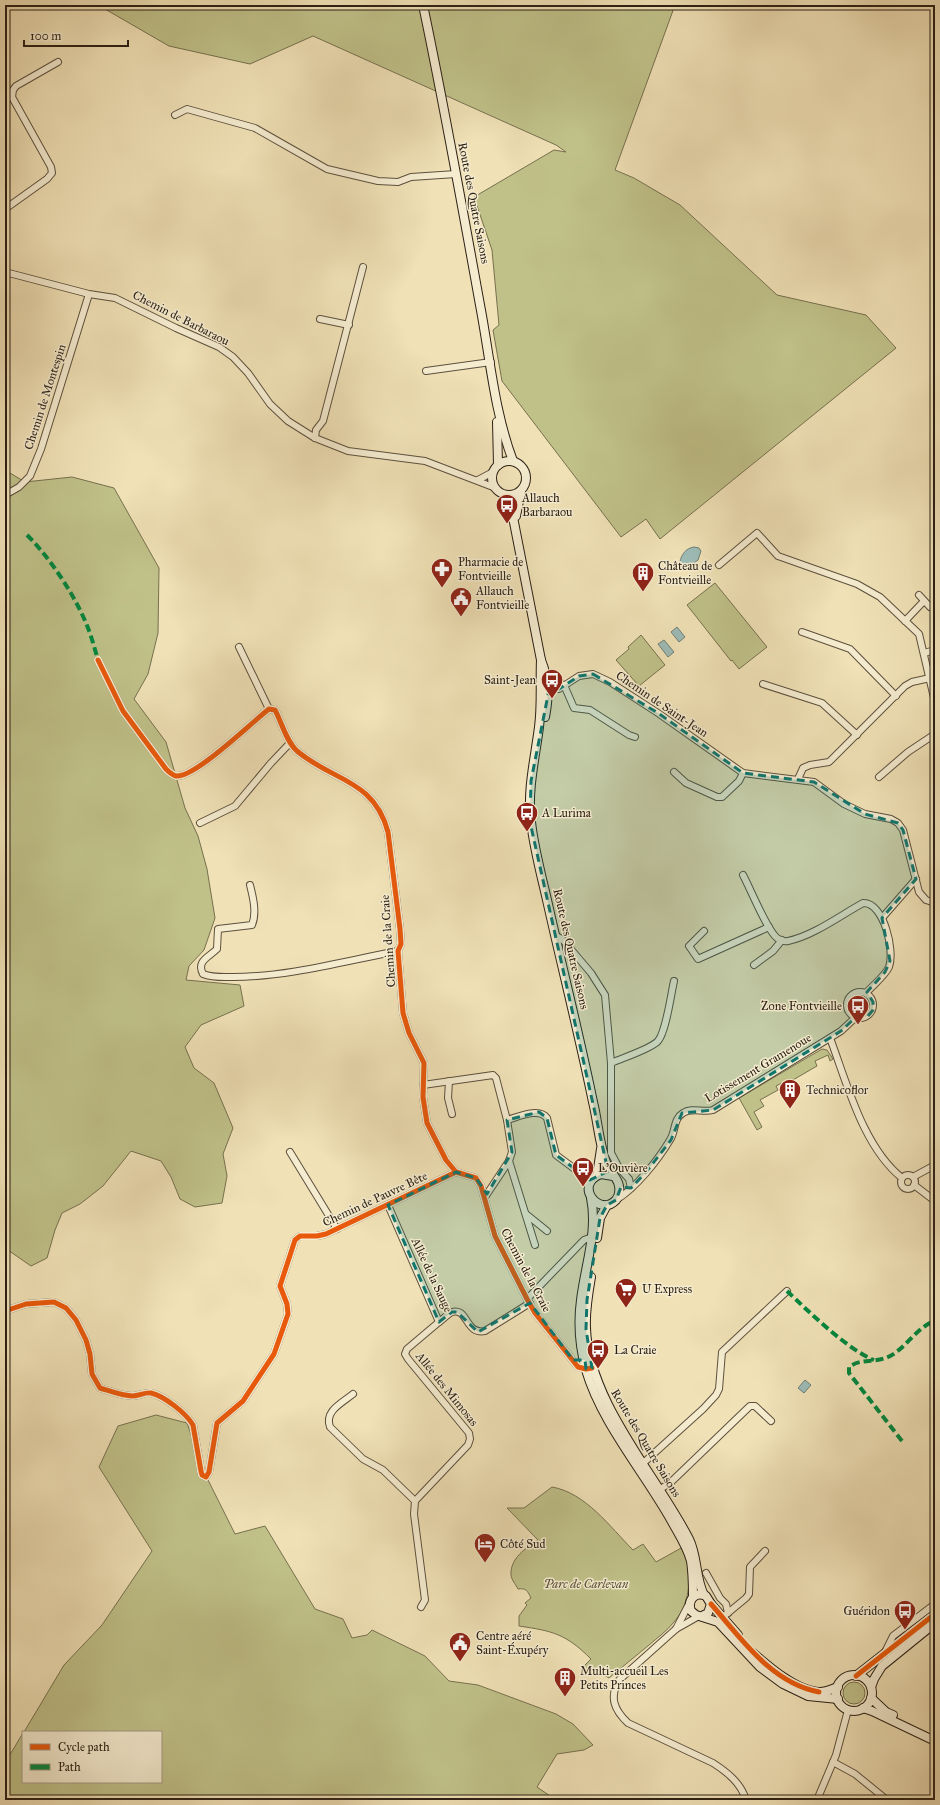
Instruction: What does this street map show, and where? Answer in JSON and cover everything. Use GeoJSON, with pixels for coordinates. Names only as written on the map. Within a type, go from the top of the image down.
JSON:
{"type":"FeatureCollection","features":[{"type":"Feature","properties":{"kind":"main road","name":"Route des Quatre Saisons"},"geometry":{"type":"LineString","coordinates":[[423,5],[456,174],[503,434],[513,461],[521,466],[526,476],[526,481],[521,491],[517,506],[516,525]]}},
{"type":"Feature","properties":{"kind":"main road","name":"Route des Quatre Saisons"},"geometry":{"type":"LineString","coordinates":[[493,487],[492,482],[495,468],[497,406]]}},
{"type":"Feature","properties":{"kind":"main road"},"geometry":{"type":"LineString","coordinates":[[495,468],[507,461],[513,461]]}},
{"type":"Feature","properties":{"kind":"main road"},"geometry":{"type":"LineString","coordinates":[[493,487],[498,492],[507,496],[521,491]]}},
{"type":"Feature","properties":{"kind":"main road","name":"Route des Quatre Saisons"},"geometry":{"type":"LineString","coordinates":[[507,496],[516,525],[545,686],[531,781],[530,822],[602,1144],[607,1164],[619,1185]]}},
{"type":"Feature","properties":{"kind":"main road","name":"Route des Quatre Saisons"},"geometry":{"type":"LineString","coordinates":[[589,1368],[584,1358],[580,1330],[580,1312],[592,1239],[594,1217],[588,1189],[594,1178],[602,1144]]}},
{"type":"Feature","properties":{"kind":"main road"},"geometry":{"type":"LineString","coordinates":[[594,1178],[605,1174],[613,1176]]}},
{"type":"Feature","properties":{"kind":"main road"},"geometry":{"type":"LineString","coordinates":[[591,1198],[598,1204],[607,1205],[616,1200],[619,1195],[619,1185]]}},
{"type":"Feature","properties":{"kind":"main road","name":"Route des Quatre Saisons"},"geometry":{"type":"LineString","coordinates":[[607,1205],[600,1218],[587,1300],[586,1329],[589,1368],[598,1401],[658,1490],[693,1549],[701,1589],[704,1595]]}},
{"type":"Feature","properties":{"kind":"main road","name":"Route des Quatre Saisons"},"geometry":{"type":"LineString","coordinates":[[658,1490],[688,1551],[692,1574],[691,1601]]}},
{"type":"Feature","properties":{"kind":"main road"},"geometry":{"type":"LineString","coordinates":[[701,1616],[710,1610],[711,1604],[709,1598],[698,1594],[691,1601],[691,1611],[701,1616],[718,1622],[760,1667],[783,1684],[808,1696],[838,1699]]}},
{"type":"Feature","properties":{"kind":"main road"},"geometry":{"type":"LineString","coordinates":[[711,1604],[725,1615],[751,1651],[786,1678],[801,1687],[819,1692],[827,1692],[838,1687],[845,1678],[856,1676],[865,1670],[885,1652],[935,1614]]}},
{"type":"Feature","properties":{"kind":"main road"},"geometry":{"type":"LineString","coordinates":[[838,1687],[838,1699],[840,1704],[848,1710],[858,1710],[863,1708],[871,1698],[871,1687],[874,1678],[882,1666],[935,1623]]}},
{"type":"Feature","properties":{"kind":"main road"},"geometry":{"type":"LineString","coordinates":[[856,1676],[865,1680],[871,1687]]}},
{"type":"Feature","properties":{"kind":"main road"},"geometry":{"type":"LineString","coordinates":[[871,1698],[886,1712],[935,1735]]}},
{"type":"Feature","properties":{"kind":"main road"},"geometry":{"type":"LineString","coordinates":[[863,1708],[935,1741]]}},
{"type":"Feature","properties":{"kind":"street"},"geometry":{"type":"LineString","coordinates":[[5,208],[47,179],[52,173],[51,167],[12,97],[13,90],[16,86],[58,62]]}},
{"type":"Feature","properties":{"kind":"street"},"geometry":{"type":"LineString","coordinates":[[175,115],[188,109],[255,128],[328,169],[378,181],[398,182],[411,177],[456,174]]}},
{"type":"Feature","properties":{"kind":"street"},"geometry":{"type":"LineString","coordinates":[[314,438],[316,430],[323,421],[363,267]]}},
{"type":"Feature","properties":{"kind":"street","name":"Chemin de Barbaraou"},"geometry":{"type":"LineString","coordinates":[[5,272],[89,294],[124,301],[176,328],[219,347],[233,357],[248,373],[270,404],[288,421],[314,438],[355,453],[425,461],[493,487]]}},
{"type":"Feature","properties":{"kind":"street","name":"Chemin de Montespin"},"geometry":{"type":"LineString","coordinates":[[5,495],[19,487],[30,476],[41,449],[89,294]]}},
{"type":"Feature","properties":{"kind":"street"},"geometry":{"type":"LineString","coordinates":[[320,318],[349,325]]}},
{"type":"Feature","properties":{"kind":"street"},"geometry":{"type":"LineString","coordinates":[[426,371],[491,362]]}},
{"type":"Feature","properties":{"kind":"street"},"geometry":{"type":"LineString","coordinates":[[478,480],[495,468]]}},
{"type":"Feature","properties":{"kind":"street"},"geometry":{"type":"LineString","coordinates":[[719,565],[757,533],[778,556],[857,584],[880,597],[919,634],[935,702]]}},
{"type":"Feature","properties":{"kind":"street"},"geometry":{"type":"LineString","coordinates":[[919,595],[930,607]]}},
{"type":"Feature","properties":{"kind":"street"},"geometry":{"type":"LineString","coordinates":[[905,621],[924,601]]}},
{"type":"Feature","properties":{"kind":"street"},"geometry":{"type":"LineString","coordinates":[[802,632],[850,649],[896,696]]}},
{"type":"Feature","properties":{"kind":"street"},"geometry":{"type":"LineString","coordinates":[[98,660],[123,711],[166,770],[174,776],[181,776],[206,762],[269,709],[239,647]]}},
{"type":"Feature","properties":{"kind":"street"},"geometry":{"type":"LineString","coordinates":[[924,653],[935,650]]}},
{"type":"Feature","properties":{"kind":"street","name":"Chemin de Saint-Jean"},"geometry":{"type":"LineString","coordinates":[[545,686],[559,689],[579,676],[586,674],[598,676],[658,713],[743,773]]}},
{"type":"Feature","properties":{"kind":"street"},"geometry":{"type":"LineString","coordinates":[[798,779],[804,768],[810,765],[829,762],[905,686],[912,682],[930,678]]}},
{"type":"Feature","properties":{"kind":"street"},"geometry":{"type":"LineString","coordinates":[[763,684],[822,703],[857,735]]}},
{"type":"Feature","properties":{"kind":"street"},"geometry":{"type":"LineString","coordinates":[[564,685],[574,708],[590,710],[629,735],[635,737]]}},
{"type":"Feature","properties":{"kind":"street","name":"Chemin de la Craie"},"geometry":{"type":"LineString","coordinates":[[269,709],[275,710],[290,743],[296,750],[311,761],[361,789],[371,797],[384,818],[388,832],[400,929],[401,944],[398,951],[403,1014],[409,1033],[424,1063],[424,1109],[427,1123],[446,1160],[456,1172],[476,1178],[481,1186],[496,1236],[528,1301],[578,1367],[589,1368]]}},
{"type":"Feature","properties":{"kind":"street"},"geometry":{"type":"LineString","coordinates":[[879,777],[908,752],[935,734]]}},
{"type":"Feature","properties":{"kind":"street"},"geometry":{"type":"LineString","coordinates":[[200,823],[235,806],[290,743]]}},
{"type":"Feature","properties":{"kind":"street"},"geometry":{"type":"LineString","coordinates":[[674,772],[686,784],[717,797],[722,797],[739,781],[743,773],[814,782],[844,804],[865,814],[891,819],[903,830],[921,896],[926,900],[935,903]]}},
{"type":"Feature","properties":{"kind":"street"},"geometry":{"type":"LineString","coordinates":[[743,875],[769,927],[775,937],[782,940],[787,941],[813,931],[863,903],[868,903],[871,905],[882,918],[889,941],[890,961],[885,972],[866,993],[858,992],[850,996],[847,1008],[849,1012],[856,1017]]}},
{"type":"Feature","properties":{"kind":"street"},"geometry":{"type":"LineString","coordinates":[[882,918],[916,879]]}},
{"type":"Feature","properties":{"kind":"street"},"geometry":{"type":"LineString","coordinates":[[250,885],[254,903],[254,921],[252,925],[218,929],[216,949],[201,963],[200,970],[203,974],[210,977],[274,975],[398,951]]}},
{"type":"Feature","properties":{"kind":"street"},"geometry":{"type":"LineString","coordinates":[[704,931],[689,946],[698,959],[769,927]]}},
{"type":"Feature","properties":{"kind":"street"},"geometry":{"type":"LineString","coordinates":[[555,935],[563,940],[592,973],[605,995],[611,1063],[611,1152],[619,1168],[629,1179],[631,1188],[619,1185]]}},
{"type":"Feature","properties":{"kind":"street"},"geometry":{"type":"LineString","coordinates":[[754,965],[773,951],[782,940]]}},
{"type":"Feature","properties":{"kind":"street"},"geometry":{"type":"LineString","coordinates":[[611,1063],[638,1052],[660,1040],[674,981]]}},
{"type":"Feature","properties":{"kind":"street","name":"Lotissement Gramenoue"},"geometry":{"type":"LineString","coordinates":[[616,1200],[631,1188],[647,1171],[670,1140],[678,1118],[682,1113],[687,1110],[704,1112],[713,1110],[830,1038],[850,1024],[856,1017],[868,1016],[873,1010],[872,998],[866,993]]}},
{"type":"Feature","properties":{"kind":"street"},"geometry":{"type":"LineString","coordinates":[[830,1038],[864,1128],[876,1151],[888,1166],[902,1178]]}},
{"type":"Feature","properties":{"kind":"street"},"geometry":{"type":"LineString","coordinates":[[423,1085],[493,1075],[496,1078],[507,1120],[512,1147],[509,1161],[485,1197]]}},
{"type":"Feature","properties":{"kind":"street"},"geometry":{"type":"LineString","coordinates":[[449,1081],[448,1098],[452,1114]]}},
{"type":"Feature","properties":{"kind":"street"},"geometry":{"type":"LineString","coordinates":[[507,1120],[539,1112],[544,1114],[547,1118],[556,1155],[594,1178]]}},
{"type":"Feature","properties":{"kind":"street"},"geometry":{"type":"LineString","coordinates":[[290,1152],[337,1229]]}},
{"type":"Feature","properties":{"kind":"street"},"geometry":{"type":"LineString","coordinates":[[509,1161],[535,1245]]}},
{"type":"Feature","properties":{"kind":"street"},"geometry":{"type":"LineString","coordinates":[[902,1178],[906,1175],[913,1177],[935,1165]]}},
{"type":"Feature","properties":{"kind":"street","name":"Chemin de Pauvre Bête"},"geometry":{"type":"LineString","coordinates":[[5,1311],[26,1304],[54,1302],[66,1308],[76,1320],[86,1340],[90,1354],[92,1374],[100,1388],[132,1396],[147,1393],[154,1394],[172,1404],[190,1420],[193,1425],[202,1475],[206,1477],[209,1472],[217,1423],[243,1401],[274,1354],[288,1314],[287,1304],[280,1286],[294,1242],[300,1236],[317,1236],[337,1229],[456,1172]]}},
{"type":"Feature","properties":{"kind":"street"},"geometry":{"type":"LineString","coordinates":[[913,1177],[914,1185],[935,1201]]}},
{"type":"Feature","properties":{"kind":"street"},"geometry":{"type":"LineString","coordinates":[[902,1178],[901,1184],[904,1188],[910,1188],[914,1185]]}},
{"type":"Feature","properties":{"kind":"street","name":"Allée de la Sauge"},"geometry":{"type":"LineString","coordinates":[[388,1205],[439,1322],[452,1312],[457,1312],[463,1315],[472,1330],[478,1332],[485,1331],[528,1301]]}},
{"type":"Feature","properties":{"kind":"street"},"geometry":{"type":"LineString","coordinates":[[526,1214],[547,1231]]}},
{"type":"Feature","properties":{"kind":"street"},"geometry":{"type":"LineString","coordinates":[[528,1301],[584,1240],[592,1239]]}},
{"type":"Feature","properties":{"kind":"street"},"geometry":{"type":"LineString","coordinates":[[641,1465],[716,1395],[720,1382],[722,1352],[787,1291]]}},
{"type":"Feature","properties":{"kind":"street","name":"Allée des Mimosas"},"geometry":{"type":"LineString","coordinates":[[415,1501],[468,1445],[470,1439],[469,1432],[408,1360],[405,1354],[407,1349],[439,1322]]}},
{"type":"Feature","properties":{"kind":"street"},"geometry":{"type":"LineString","coordinates":[[572,1360],[584,1358]]}},
{"type":"Feature","properties":{"kind":"street"},"geometry":{"type":"LineString","coordinates":[[353,1394],[330,1412],[328,1421],[330,1427],[363,1459],[383,1470],[415,1501],[414,1514],[425,1600],[421,1607]]}},
{"type":"Feature","properties":{"kind":"street"},"geometry":{"type":"LineString","coordinates":[[658,1490],[670,1483],[750,1406],[755,1406],[771,1421]]}},
{"type":"Feature","properties":{"kind":"street"},"geometry":{"type":"LineString","coordinates":[[725,1615],[746,1598],[750,1589],[750,1567],[765,1552]]}},
{"type":"Feature","properties":{"kind":"street"},"geometry":{"type":"LineString","coordinates":[[706,1573],[720,1598],[726,1604],[725,1615]]}},
{"type":"Feature","properties":{"kind":"street"},"geometry":{"type":"LineString","coordinates":[[676,1629],[691,1601]]}},
{"type":"Feature","properties":{"kind":"street"},"geometry":{"type":"LineString","coordinates":[[885,1652],[893,1636],[935,1604]]}},
{"type":"Feature","properties":{"kind":"street"},"geometry":{"type":"LineString","coordinates":[[701,1616],[676,1629],[619,1680],[614,1691],[614,1705],[619,1715],[628,1723],[713,1763],[738,1784],[746,1800]]}},
{"type":"Feature","properties":{"kind":"street"},"geometry":{"type":"LineString","coordinates":[[817,1800],[842,1738],[848,1710]]}},
{"type":"Feature","properties":{"kind":"street"},"geometry":{"type":"LineString","coordinates":[[833,1762],[854,1774],[886,1800]]}},
{"type":"Feature","properties":{"kind":"highlighted area"},"geometry":{"type":"Polygon","coordinates":[[[593,674],[658,713],[743,773],[814,782],[865,814],[898,823],[903,830],[916,879],[882,918],[890,961],[885,972],[867,992],[873,1002],[873,1010],[868,1016],[856,1017],[841,1031],[713,1110],[682,1113],[671,1140],[647,1171],[631,1188],[621,1187],[616,1200],[607,1205],[600,1218],[587,1300],[586,1329],[592,1368],[586,1369],[585,1360],[573,1360],[530,1303],[478,1332],[457,1312],[452,1312],[439,1322],[388,1205],[456,1172],[476,1178],[487,1194],[512,1152],[507,1120],[539,1112],[547,1118],[556,1155],[590,1180],[608,1171],[530,822],[531,781],[549,690],[559,689],[579,676],[593,674]]]}},
{"type":"Feature","properties":{"kind":"green space"},"geometry":{"type":"Polygon","coordinates":[[[98,5],[675,5],[615,170],[634,178],[680,205],[777,295],[866,315],[896,348],[660,539],[646,519],[621,537],[502,381],[493,330],[499,325],[492,250],[474,197],[554,150],[566,152],[556,145],[313,36],[250,64],[169,46],[98,5]]]}},
{"type":"Feature","properties":{"kind":"green space"},"geometry":{"type":"Polygon","coordinates":[[[5,470],[25,482],[72,477],[114,488],[159,568],[158,633],[148,674],[134,699],[166,742],[185,808],[198,836],[207,869],[215,918],[204,950],[189,966],[186,980],[240,985],[244,1006],[201,1025],[185,1047],[194,1068],[214,1083],[233,1128],[223,1154],[227,1176],[222,1203],[195,1207],[180,1199],[171,1177],[161,1161],[131,1151],[103,1186],[80,1204],[62,1213],[55,1230],[47,1258],[31,1266],[5,1248],[5,470]]]}},
{"type":"Feature","properties":{"kind":"green space"},"geometry":{"type":"Polygon","coordinates":[[[715,583],[767,647],[739,669],[687,605],[715,583]]]}},
{"type":"Feature","properties":{"kind":"green space"},"geometry":{"type":"Polygon","coordinates":[[[641,635],[665,665],[639,686],[616,660],[629,649],[628,647],[641,635]]]}},
{"type":"Feature","properties":{"kind":"green space"},"geometry":{"type":"Polygon","coordinates":[[[822,1049],[827,1050],[833,1059],[830,1061],[828,1055],[815,1061],[817,1066],[786,1084],[784,1082],[776,1086],[778,1090],[760,1100],[764,1106],[754,1112],[762,1127],[757,1130],[739,1098],[822,1049]]]}},
{"type":"Feature","properties":{"kind":"green space"},"geometry":{"type":"Polygon","coordinates":[[[156,1415],[187,1423],[204,1472],[235,1534],[265,1526],[315,1609],[343,1619],[352,1638],[367,1635],[372,1630],[425,1656],[449,1681],[478,1685],[556,1714],[573,1724],[593,1745],[584,1750],[557,1754],[537,1787],[556,1800],[5,1800],[5,1763],[22,1735],[22,1783],[162,1783],[162,1731],[25,1731],[64,1665],[102,1625],[152,1551],[99,1467],[118,1426],[156,1415]]]}},
{"type":"Feature","properties":{"kind":"green space","name":"Parc de Carlevan"},"geometry":{"type":"Polygon","coordinates":[[[552,1487],[564,1490],[587,1504],[597,1512],[633,1550],[643,1544],[656,1562],[683,1547],[686,1557],[689,1586],[680,1614],[665,1631],[609,1678],[604,1675],[581,1669],[591,1659],[566,1639],[550,1632],[519,1626],[519,1616],[527,1605],[525,1603],[531,1598],[526,1590],[518,1589],[511,1577],[511,1569],[513,1563],[520,1554],[538,1540],[507,1508],[524,1508],[552,1487]]]}},
{"type":"Feature","properties":{"kind":"green space"},"geometry":{"type":"Polygon","coordinates":[[[854,1682],[862,1685],[865,1693],[862,1701],[854,1704],[846,1701],[843,1693],[846,1685],[854,1682]]]}},
{"type":"Feature","properties":{"kind":"water"},"geometry":{"type":"Polygon","coordinates":[[[694,547],[699,548],[701,551],[698,560],[690,566],[681,566],[680,562],[683,554],[686,550],[694,547]]]}},
{"type":"Feature","properties":{"kind":"water"},"geometry":{"type":"Polygon","coordinates":[[[677,627],[685,637],[679,642],[671,632],[677,627]]]}},
{"type":"Feature","properties":{"kind":"water"},"geometry":{"type":"Polygon","coordinates":[[[664,640],[674,652],[668,657],[658,644],[664,640]]]}},
{"type":"Feature","properties":{"kind":"water"},"geometry":{"type":"Polygon","coordinates":[[[805,1380],[811,1385],[804,1393],[798,1388],[805,1380]]]}},
{"type":"Feature","properties":{"kind":"marked path"},"geometry":{"type":"LineString","coordinates":[[27,535],[45,555],[70,591],[88,628],[98,660]]}},
{"type":"Feature","properties":{"kind":"marked path"},"geometry":{"type":"LineString","coordinates":[[787,1291],[817,1319],[852,1348],[874,1360]]}},
{"type":"Feature","properties":{"kind":"marked path"},"geometry":{"type":"LineString","coordinates":[[902,1441],[849,1373],[849,1367],[858,1362],[878,1360],[888,1357],[900,1349],[922,1328],[935,1321]]}},
{"type":"Feature","properties":{"kind":"cycle path"},"geometry":{"type":"LineString","coordinates":[[98,660],[123,711],[166,769],[173,775],[176,776],[185,774],[196,768],[223,748],[269,709],[275,710],[287,737],[297,751],[310,761],[350,783],[373,801],[382,815],[388,832],[400,929],[401,944],[398,951],[403,1013],[409,1033],[424,1063],[423,1097],[427,1123],[446,1160],[456,1172],[476,1178],[481,1186],[495,1236],[535,1313],[578,1367],[586,1369],[592,1368]]}},
{"type":"Feature","properties":{"kind":"cycle path"},"geometry":{"type":"LineString","coordinates":[[5,1311],[26,1304],[54,1302],[66,1308],[76,1320],[86,1340],[90,1354],[92,1374],[100,1388],[129,1396],[151,1393],[168,1401],[180,1410],[193,1425],[201,1471],[202,1475],[206,1477],[209,1472],[217,1423],[243,1401],[274,1354],[288,1314],[287,1304],[280,1286],[295,1240],[300,1236],[317,1236],[326,1234],[456,1172]]}},
{"type":"Feature","properties":{"kind":"cycle path"},"geometry":{"type":"LineString","coordinates":[[711,1604],[758,1657],[772,1669],[786,1679],[802,1687],[819,1692]]}},
{"type":"Feature","properties":{"kind":"cycle path"},"geometry":{"type":"LineString","coordinates":[[856,1676],[935,1614]]}},
{"type":"Feature","properties":{"kind":"place","name":"Allauch Barbaraou"},"geometry":{"type":"Point","coordinates":[507,524]}},
{"type":"Feature","properties":{"kind":"place","name":"Pharmacie de Fontvieille"},"geometry":{"type":"Point","coordinates":[442,588]}},
{"type":"Feature","properties":{"kind":"place","name":"Château de Fontvieille"},"geometry":{"type":"Point","coordinates":[643,592]}},
{"type":"Feature","properties":{"kind":"place","name":"Allauch Fontvieille"},"geometry":{"type":"Point","coordinates":[461,618]}},
{"type":"Feature","properties":{"kind":"place","name":"Saint-Jean"},"geometry":{"type":"Point","coordinates":[552,700]}},
{"type":"Feature","properties":{"kind":"place","name":"A Lurima"},"geometry":{"type":"Point","coordinates":[527,832]}},
{"type":"Feature","properties":{"kind":"place","name":"Zone Fontvieille"},"geometry":{"type":"Point","coordinates":[858,1026]}},
{"type":"Feature","properties":{"kind":"place","name":"Technicoflor"},"geometry":{"type":"Point","coordinates":[790,1110]}},
{"type":"Feature","properties":{"kind":"place","name":"L'Ouvière"},"geometry":{"type":"Point","coordinates":[583,1188]}},
{"type":"Feature","properties":{"kind":"place","name":"U Express"},"geometry":{"type":"Point","coordinates":[626,1308]}},
{"type":"Feature","properties":{"kind":"place","name":"La Craie"},"geometry":{"type":"Point","coordinates":[598,1370]}},
{"type":"Feature","properties":{"kind":"place","name":"Côté Sud"},"geometry":{"type":"Point","coordinates":[485,1564]}},
{"type":"Feature","properties":{"kind":"place","name":"Guéridon"},"geometry":{"type":"Point","coordinates":[905,1630]}},
{"type":"Feature","properties":{"kind":"place","name":"Centre aéré Saint-Éxupéry"},"geometry":{"type":"Point","coordinates":[460,1662]}},
{"type":"Feature","properties":{"kind":"place","name":"Multi-accueil Les Petits Princes"},"geometry":{"type":"Point","coordinates":[565,1698]}}]}
